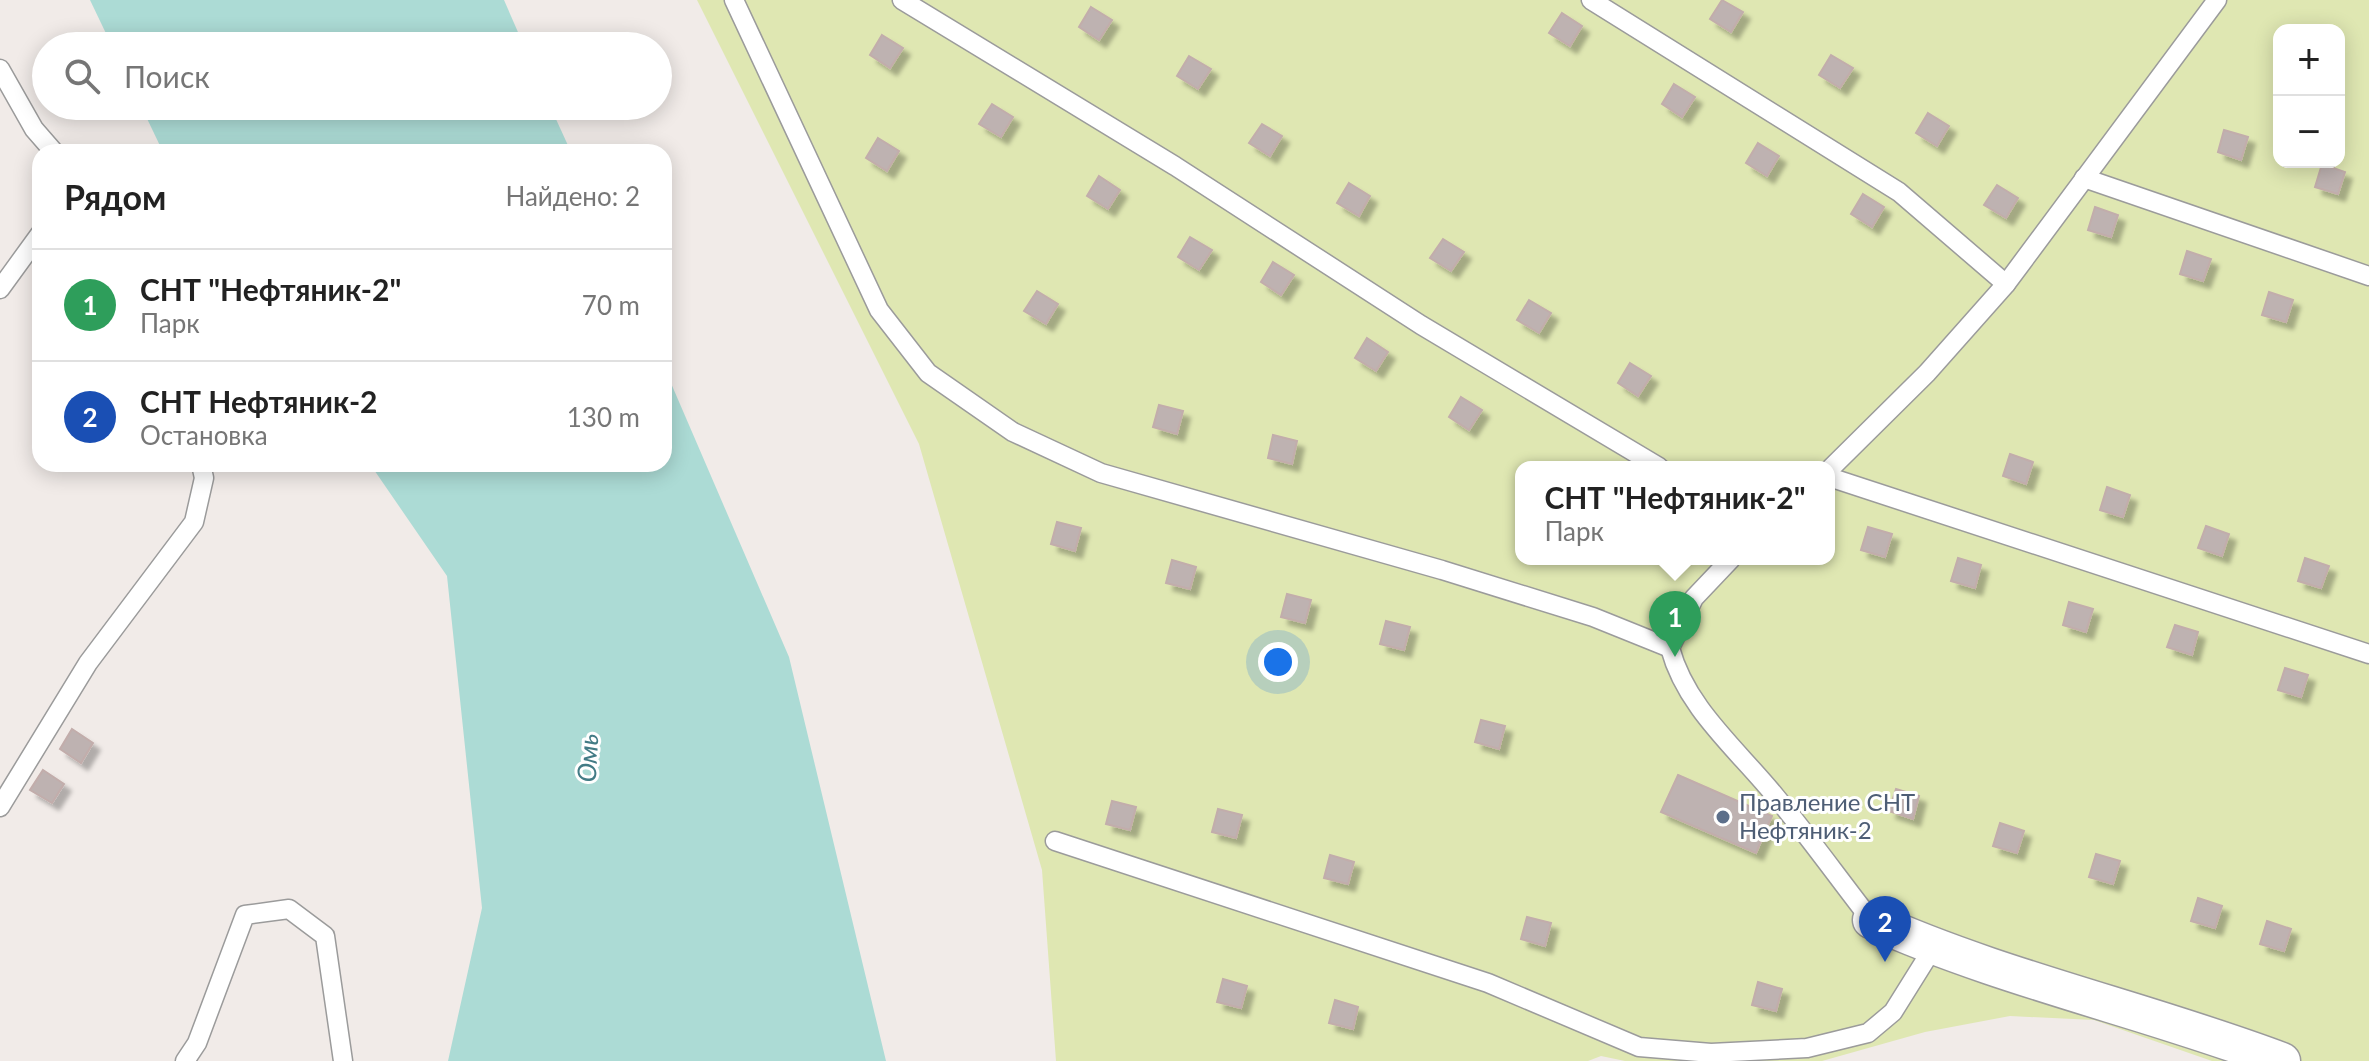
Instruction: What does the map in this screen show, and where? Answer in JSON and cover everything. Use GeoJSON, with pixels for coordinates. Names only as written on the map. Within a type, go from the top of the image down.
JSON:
{"type":"FeatureCollection","features":[{"type":"Feature","properties":{"kind":"street"},"geometry":{"type":"LineString","coordinates":[[1871,920],[1933,948],[2196,1028],[2282,1061]]}},
{"type":"Feature","properties":{"kind":"lane"},"geometry":{"type":"LineString","coordinates":[[734,0],[879,310],[928,373],[1013,432],[1101,473],[1442,570],[1593,617],[1670,648]]}},
{"type":"Feature","properties":{"kind":"lane"},"geometry":{"type":"LineString","coordinates":[[902,0],[1175,166],[1421,325],[1649,461]]}},
{"type":"Feature","properties":{"kind":"lane"},"geometry":{"type":"LineString","coordinates":[[1591,0],[1899,192],[2006,284]]}},
{"type":"Feature","properties":{"kind":"lane"},"geometry":{"type":"LineString","coordinates":[[1835,464],[1927,373],[2006,284],[2217,0]]}},
{"type":"Feature","properties":{"kind":"lane"},"geometry":{"type":"LineString","coordinates":[[0,69],[34,129],[47,144]]}},
{"type":"Feature","properties":{"kind":"lane"},"geometry":{"type":"LineString","coordinates":[[2084,178],[2369,276]]}},
{"type":"Feature","properties":{"kind":"lane"},"geometry":{"type":"LineString","coordinates":[[0,289],[32,245]]}},
{"type":"Feature","properties":{"kind":"lane"},"geometry":{"type":"LineString","coordinates":[[0,807],[88,663],[194,522],[203,472]]}},
{"type":"Feature","properties":{"kind":"lane"},"geometry":{"type":"LineString","coordinates":[[1835,479],[2369,654]]}},
{"type":"Feature","properties":{"kind":"lane"},"geometry":{"type":"LineString","coordinates":[[1725,565],[1694,598],[1670,648],[1677,675],[1691,698],[1776,796],[1871,920]]}},
{"type":"Feature","properties":{"kind":"lane"},"geometry":{"type":"LineString","coordinates":[[1055,841],[1488,983],[1639,1047],[1711,1053],[1807,1048],[1868,1033],[1893,1012],[1933,948]]}},
{"type":"Feature","properties":{"kind":"lane"},"geometry":{"type":"LineString","coordinates":[[185,1061],[197,1043],[245,915],[289,909],[325,936],[343,1061]]}},
{"type":"Feature","properties":{"kind":"green space"},"geometry":{"type":"Polygon","coordinates":[[[697,0],[2369,0],[2369,1061],[2212,1061],[2094,1020],[2010,1016],[1925,1032],[1822,1061],[1625,1061],[1601,1056],[1588,1061],[1056,1061],[1042,870],[919,444],[697,0]]]}},
{"type":"Feature","properties":{"kind":"water"},"geometry":{"type":"Polygon","coordinates":[[[90,0],[504,0],[518,32],[105,32],[90,0]]]}},
{"type":"Feature","properties":{"kind":"water"},"geometry":{"type":"Polygon","coordinates":[[[148,120],[556,120],[567,144],[159,144],[148,120]]]}},
{"type":"Feature","properties":{"kind":"water","name":"Омь"},"geometry":{"type":"Polygon","coordinates":[[[672,386],[789,657],[886,1061],[448,1061],[482,908],[447,576],[376,472],[672,472],[672,386]]]}},
{"type":"Feature","properties":{"kind":"building"},"geometry":{"type":"Polygon","coordinates":[[[1722,0],[1743,12],[1731,32],[1710,19],[1722,0]]]}},
{"type":"Feature","properties":{"kind":"building"},"geometry":{"type":"Polygon","coordinates":[[[1091,7],[1112,20],[1099,40],[1079,27],[1091,7]]]}},
{"type":"Feature","properties":{"kind":"building"},"geometry":{"type":"Polygon","coordinates":[[[1562,13],[1582,26],[1570,46],[1549,33],[1562,13]]]}},
{"type":"Feature","properties":{"kind":"building"},"geometry":{"type":"Polygon","coordinates":[[[882,35],[903,48],[890,68],[870,55],[882,35]]]}},
{"type":"Feature","properties":{"kind":"building"},"geometry":{"type":"Polygon","coordinates":[[[1831,55],[1853,68],[1840,88],[1819,75],[1831,55]]]}},
{"type":"Feature","properties":{"kind":"building"},"geometry":{"type":"Polygon","coordinates":[[[1189,56],[1211,69],[1198,89],[1177,76],[1189,56]]]}},
{"type":"Feature","properties":{"kind":"building"},"geometry":{"type":"Polygon","coordinates":[[[1674,84],[1695,97],[1682,117],[1662,104],[1674,84]]]}},
{"type":"Feature","properties":{"kind":"building"},"geometry":{"type":"Polygon","coordinates":[[[992,104],[1013,117],[1001,137],[979,124],[992,104]]]}},
{"type":"Feature","properties":{"kind":"building"},"geometry":{"type":"Polygon","coordinates":[[[1928,113],[1949,126],[1937,146],[1916,133],[1928,113]]]}},
{"type":"Feature","properties":{"kind":"building"},"geometry":{"type":"Polygon","coordinates":[[[1262,124],[1282,136],[1270,156],[1249,143],[1262,124]]]}},
{"type":"Feature","properties":{"kind":"building"},"geometry":{"type":"Polygon","coordinates":[[[2224,130],[2248,137],[2241,160],[2218,152],[2224,130]]]}},
{"type":"Feature","properties":{"kind":"building"},"geometry":{"type":"Polygon","coordinates":[[[878,138],[899,151],[887,171],[866,158],[878,138]]]}},
{"type":"Feature","properties":{"kind":"building"},"geometry":{"type":"Polygon","coordinates":[[[1758,143],[1779,156],[1767,176],[1746,163],[1758,143]]]}},
{"type":"Feature","properties":{"kind":"building"},"geometry":{"type":"Polygon","coordinates":[[[2321,168],[2345,172],[2338,194],[2315,187],[2321,168]]]}},
{"type":"Feature","properties":{"kind":"building"},"geometry":{"type":"Polygon","coordinates":[[[1099,176],[1120,190],[1108,209],[1087,196],[1099,176]]]}},
{"type":"Feature","properties":{"kind":"building"},"geometry":{"type":"Polygon","coordinates":[[[1349,183],[1370,196],[1359,216],[1337,203],[1349,183]]]}},
{"type":"Feature","properties":{"kind":"building"},"geometry":{"type":"Polygon","coordinates":[[[1997,185],[2018,198],[2006,218],[1984,205],[1997,185]]]}},
{"type":"Feature","properties":{"kind":"building"},"geometry":{"type":"Polygon","coordinates":[[[1863,194],[1884,207],[1872,227],[1851,214],[1863,194]]]}},
{"type":"Feature","properties":{"kind":"building"},"geometry":{"type":"Polygon","coordinates":[[[2095,207],[2118,215],[2111,237],[2088,230],[2095,207]]]}},
{"type":"Feature","properties":{"kind":"building"},"geometry":{"type":"Polygon","coordinates":[[[1190,237],[1212,250],[1199,270],[1178,257],[1190,237]]]}},
{"type":"Feature","properties":{"kind":"building"},"geometry":{"type":"Polygon","coordinates":[[[1443,239],[1464,252],[1451,271],[1430,258],[1443,239]]]}},
{"type":"Feature","properties":{"kind":"building"},"geometry":{"type":"Polygon","coordinates":[[[2187,251],[2211,259],[2203,281],[2180,274],[2187,251]]]}},
{"type":"Feature","properties":{"kind":"building"},"geometry":{"type":"Polygon","coordinates":[[[1273,262],[1294,275],[1281,295],[1261,282],[1273,262]]]}},
{"type":"Feature","properties":{"kind":"building"},"geometry":{"type":"Polygon","coordinates":[[[1037,291],[1058,304],[1046,324],[1024,311],[1037,291]]]}},
{"type":"Feature","properties":{"kind":"building"},"geometry":{"type":"Polygon","coordinates":[[[2269,292],[2293,300],[2286,322],[2262,315],[2269,292]]]}},
{"type":"Feature","properties":{"kind":"building"},"geometry":{"type":"Polygon","coordinates":[[[1529,300],[1551,313],[1539,333],[1517,320],[1529,300]]]}},
{"type":"Feature","properties":{"kind":"building"},"geometry":{"type":"Polygon","coordinates":[[[1367,338],[1388,352],[1376,371],[1355,358],[1367,338]]]}},
{"type":"Feature","properties":{"kind":"building"},"geometry":{"type":"Polygon","coordinates":[[[1630,363],[1651,376],[1638,396],[1618,383],[1630,363]]]}},
{"type":"Feature","properties":{"kind":"building"},"geometry":{"type":"Polygon","coordinates":[[[1461,397],[1482,410],[1469,430],[1449,417],[1461,397]]]}},
{"type":"Feature","properties":{"kind":"building"},"geometry":{"type":"Polygon","coordinates":[[[1159,405],[1183,411],[1177,434],[1153,427],[1159,405]]]}},
{"type":"Feature","properties":{"kind":"building"},"geometry":{"type":"Polygon","coordinates":[[[1273,435],[1297,441],[1292,464],[1268,458],[1273,435]]]}},
{"type":"Feature","properties":{"kind":"building"},"geometry":{"type":"Polygon","coordinates":[[[2010,454],[2033,462],[2026,484],[2003,476],[2010,454]]]}},
{"type":"Feature","properties":{"kind":"building"},"geometry":{"type":"Polygon","coordinates":[[[2107,487],[2130,495],[2123,517],[2100,510],[2107,487]]]}},
{"type":"Feature","properties":{"kind":"building"},"geometry":{"type":"Polygon","coordinates":[[[1057,522],[1081,528],[1075,551],[1051,544],[1057,522]]]}},
{"type":"Feature","properties":{"kind":"building"},"geometry":{"type":"Polygon","coordinates":[[[2206,526],[2229,534],[2222,556],[2198,548],[2206,526]]]}},
{"type":"Feature","properties":{"kind":"building"},"geometry":{"type":"Polygon","coordinates":[[[1868,527],[1892,534],[1885,557],[1861,550],[1868,527]]]}},
{"type":"Feature","properties":{"kind":"building"},"geometry":{"type":"Polygon","coordinates":[[[1958,558],[1981,565],[1975,588],[1951,581],[1958,558]]]}},
{"type":"Feature","properties":{"kind":"building"},"geometry":{"type":"Polygon","coordinates":[[[2305,558],[2329,566],[2321,588],[2298,581],[2305,558]]]}},
{"type":"Feature","properties":{"kind":"building"},"geometry":{"type":"Polygon","coordinates":[[[1172,560],[1196,567],[1190,589],[1166,583],[1172,560]]]}},
{"type":"Feature","properties":{"kind":"building"},"geometry":{"type":"Polygon","coordinates":[[[1287,594],[1311,600],[1305,623],[1281,617],[1287,594]]]}},
{"type":"Feature","properties":{"kind":"building"},"geometry":{"type":"Polygon","coordinates":[[[2069,602],[2093,609],[2086,632],[2063,625],[2069,602]]]}},
{"type":"Feature","properties":{"kind":"building"},"geometry":{"type":"Polygon","coordinates":[[[1386,621],[1410,627],[1404,650],[1380,644],[1386,621]]]}},
{"type":"Feature","properties":{"kind":"building"},"geometry":{"type":"Polygon","coordinates":[[[2175,625],[2198,632],[2192,655],[2167,647],[2175,625]]]}},
{"type":"Feature","properties":{"kind":"building"},"geometry":{"type":"Polygon","coordinates":[[[2285,668],[2308,675],[2301,697],[2278,690],[2285,668]]]}},
{"type":"Feature","properties":{"kind":"building"},"geometry":{"type":"Polygon","coordinates":[[[1481,720],[1505,726],[1499,749],[1475,742],[1481,720]]]}},
{"type":"Feature","properties":{"kind":"building"},"geometry":{"type":"Polygon","coordinates":[[[72,729],[93,743],[81,763],[60,749],[72,729]]]}},
{"type":"Feature","properties":{"kind":"building"},"geometry":{"type":"Polygon","coordinates":[[[43,770],[64,784],[52,803],[30,790],[43,770]]]}},
{"type":"Feature","properties":{"kind":"building"},"geometry":{"type":"Polygon","coordinates":[[[1678,775],[1772,816],[1756,853],[1661,812],[1678,775]]]}},
{"type":"Feature","properties":{"kind":"building"},"geometry":{"type":"Polygon","coordinates":[[[1896,789],[1919,796],[1913,819],[1889,811],[1896,789]]]}},
{"type":"Feature","properties":{"kind":"building"},"geometry":{"type":"Polygon","coordinates":[[[1112,801],[1136,807],[1130,830],[1106,824],[1112,801]]]}},
{"type":"Feature","properties":{"kind":"building"},"geometry":{"type":"Polygon","coordinates":[[[1218,809],[1242,815],[1236,838],[1212,832],[1218,809]]]}},
{"type":"Feature","properties":{"kind":"building"},"geometry":{"type":"Polygon","coordinates":[[[2000,823],[2024,831],[2017,853],[1993,846],[2000,823]]]}},
{"type":"Feature","properties":{"kind":"building"},"geometry":{"type":"Polygon","coordinates":[[[2096,854],[2120,861],[2113,884],[2089,877],[2096,854]]]}},
{"type":"Feature","properties":{"kind":"building"},"geometry":{"type":"Polygon","coordinates":[[[1330,855],[1354,862],[1348,884],[1324,878],[1330,855]]]}},
{"type":"Feature","properties":{"kind":"building"},"geometry":{"type":"Polygon","coordinates":[[[2198,898],[2222,906],[2215,928],[2191,921],[2198,898]]]}},
{"type":"Feature","properties":{"kind":"building"},"geometry":{"type":"Polygon","coordinates":[[[1527,917],[1551,923],[1545,946],[1521,939],[1527,917]]]}},
{"type":"Feature","properties":{"kind":"building"},"geometry":{"type":"Polygon","coordinates":[[[2267,921],[2291,929],[2284,951],[2260,944],[2267,921]]]}},
{"type":"Feature","properties":{"kind":"building"},"geometry":{"type":"Polygon","coordinates":[[[1223,979],[1247,986],[1241,1008],[1217,1002],[1223,979]]]}},
{"type":"Feature","properties":{"kind":"building"},"geometry":{"type":"Polygon","coordinates":[[[1758,982],[1782,989],[1776,1011],[1752,1005],[1758,982]]]}},
{"type":"Feature","properties":{"kind":"building"},"geometry":{"type":"Polygon","coordinates":[[[1335,1000],[1358,1007],[1353,1029],[1329,1023],[1335,1000]]]}},
{"type":"Feature","properties":{"kind":"place","name":"СНТ \"Нефтяник-2\""},"geometry":{"type":"Point","coordinates":[1675,657]}},
{"type":"Feature","properties":{"kind":"place","name":"Правление СНТ Нефтяник-2"},"geometry":{"type":"Point","coordinates":[1723,817]}},
{"type":"Feature","properties":{"kind":"place","name":"СНТ Нефтяник-2"},"geometry":{"type":"Point","coordinates":[1885,962]}}]}
